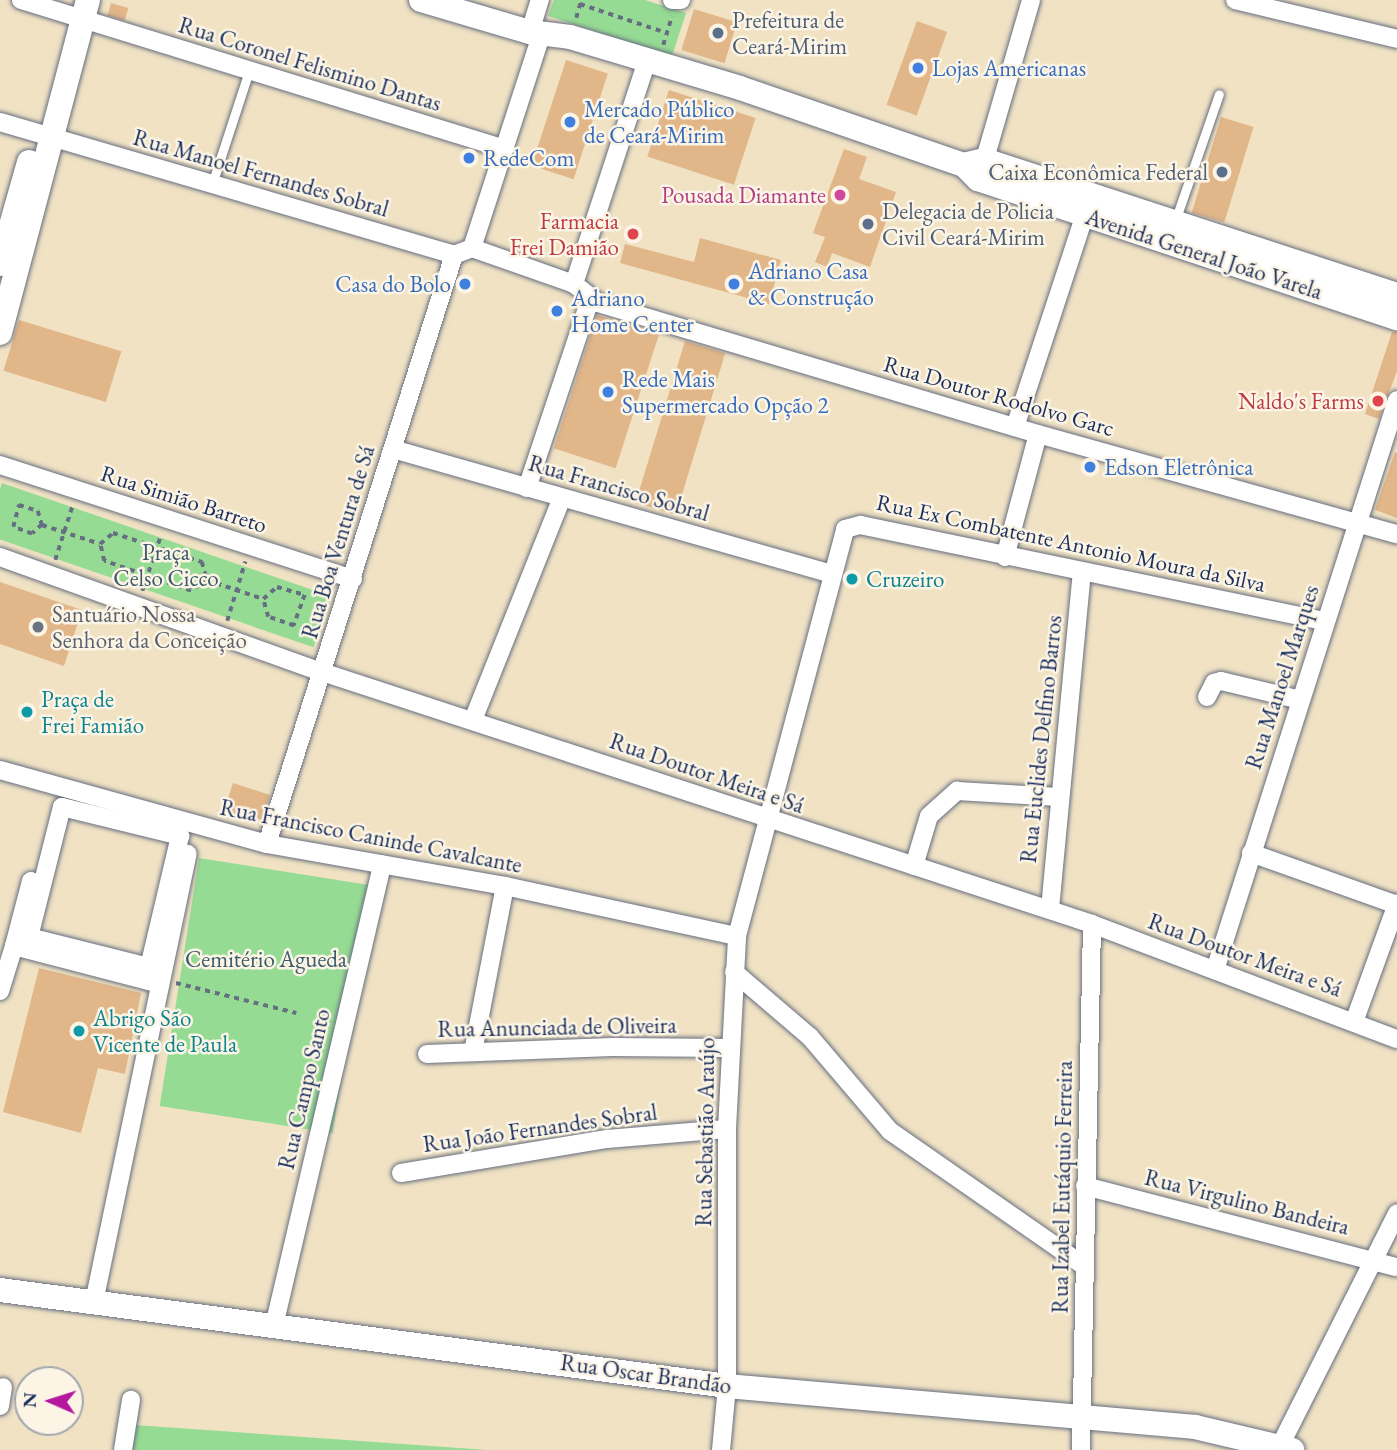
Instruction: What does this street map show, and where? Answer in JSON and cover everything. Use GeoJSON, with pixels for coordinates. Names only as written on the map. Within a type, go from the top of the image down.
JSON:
{"type":"FeatureCollection","features":[{"type":"Feature","properties":{"kind":"main road","name":"Avenida General João Varela"},"geometry":{"type":"LineString","coordinates":[[421,0],[536,32],[654,55],[975,168],[1085,214],[1397,318]]}},
{"type":"Feature","properties":{"kind":"main road"},"geometry":{"type":"LineString","coordinates":[[0,333],[7,284],[79,9]]}},
{"type":"Feature","properties":{"kind":"main road"},"geometry":{"type":"LineString","coordinates":[[0,264],[45,136]]}},
{"type":"Feature","properties":{"kind":"main road"},"geometry":{"type":"LineString","coordinates":[[975,168],[1174,222],[1397,295]]}},
{"type":"Feature","properties":{"kind":"main road","name":"Rua Oscar Brandão"},"geometry":{"type":"LineString","coordinates":[[0,1290],[727,1386],[1085,1415],[1195,1427],[1283,1448]]}},
{"type":"Feature","properties":{"kind":"street","name":"Rua Coronel Felismino Dantas"},"geometry":{"type":"LineString","coordinates":[[21,0],[79,9],[249,71],[505,149]]}},
{"type":"Feature","properties":{"kind":"street"},"geometry":{"type":"LineString","coordinates":[[472,248],[505,149],[536,32],[540,0]]}},
{"type":"Feature","properties":{"kind":"street"},"geometry":{"type":"LineString","coordinates":[[975,168],[1031,0]]}},
{"type":"Feature","properties":{"kind":"street"},"geometry":{"type":"LineString","coordinates":[[1236,0],[1397,39]]}},
{"type":"Feature","properties":{"kind":"street"},"geometry":{"type":"LineString","coordinates":[[574,284],[654,55]]}},
{"type":"Feature","properties":{"kind":"street","name":"Rua Manoel Fernandes Sobral"},"geometry":{"type":"LineString","coordinates":[[0,122],[454,255]]}},
{"type":"Feature","properties":{"kind":"street"},"geometry":{"type":"LineString","coordinates":[[1015,427],[1085,214]]}},
{"type":"Feature","properties":{"kind":"street"},"geometry":{"type":"LineString","coordinates":[[454,255],[472,248],[574,284],[590,300],[527,488]]}},
{"type":"Feature","properties":{"kind":"street","name":"Rua Boa Ventura de Sá"},"geometry":{"type":"LineString","coordinates":[[267,844],[454,255]]}},
{"type":"Feature","properties":{"kind":"street","name":"Rua Doutor Rodolvo Garc"},"geometry":{"type":"LineString","coordinates":[[590,300],[1038,434],[1397,534]]}},
{"type":"Feature","properties":{"kind":"street","name":"Rua Manoel Marques"},"geometry":{"type":"LineString","coordinates":[[1215,970],[1397,400]]}},
{"type":"Feature","properties":{"kind":"street"},"geometry":{"type":"LineString","coordinates":[[1005,557],[1038,434]]}},
{"type":"Feature","properties":{"kind":"street","name":"Rua Francisco Sobral"},"geometry":{"type":"LineString","coordinates":[[393,449],[833,574]]}},
{"type":"Feature","properties":{"kind":"street","name":"Rua Simião Barreto"},"geometry":{"type":"LineString","coordinates":[[0,465],[352,579]]}},
{"type":"Feature","properties":{"kind":"street"},"geometry":{"type":"LineString","coordinates":[[473,720],[562,498]]}},
{"type":"Feature","properties":{"kind":"street","name":"Rua Ex Combatente Antonio Moura da Silva"},"geometry":{"type":"LineString","coordinates":[[849,526],[1325,621]]}},
{"type":"Feature","properties":{"kind":"street","name":"Rua Sebastião Araújo"},"geometry":{"type":"LineString","coordinates":[[721,1450],[727,1386],[727,1129],[737,936],[761,840],[771,821],[833,574],[849,526]]}},
{"type":"Feature","properties":{"kind":"street","name":"Rua Doutor Meira e Sá"},"geometry":{"type":"LineString","coordinates":[[0,557],[323,672],[771,821],[1050,909],[1397,1039]]}},
{"type":"Feature","properties":{"kind":"street","name":"Rua Euclides Delfino Barros"},"geometry":{"type":"LineString","coordinates":[[1050,909],[1082,573]]}},
{"type":"Feature","properties":{"kind":"street"},"geometry":{"type":"LineString","coordinates":[[1207,697],[1214,683],[1221,681],[1301,700]]}},
{"type":"Feature","properties":{"kind":"street","name":"Rua Francisco Caninde Cavalcante"},"geometry":{"type":"LineString","coordinates":[[0,770],[194,827],[267,844],[505,886],[737,936]]}},
{"type":"Feature","properties":{"kind":"street"},"geometry":{"type":"LineString","coordinates":[[0,991],[57,787]]}},
{"type":"Feature","properties":{"kind":"street"},"geometry":{"type":"LineString","coordinates":[[914,866],[929,816],[957,791],[1059,797]]}},
{"type":"Feature","properties":{"kind":"street"},"geometry":{"type":"LineString","coordinates":[[62,807],[180,836],[149,967],[29,937],[62,807]]}},
{"type":"Feature","properties":{"kind":"street"},"geometry":{"type":"LineString","coordinates":[[94,1302],[194,827]]}},
{"type":"Feature","properties":{"kind":"street"},"geometry":{"type":"LineString","coordinates":[[1251,853],[1397,904],[1354,1021]]}},
{"type":"Feature","properties":{"kind":"street","name":"Rua Campo Santo"},"geometry":{"type":"LineString","coordinates":[[274,1326],[382,864]]}},
{"type":"Feature","properties":{"kind":"street"},"geometry":{"type":"LineString","coordinates":[[473,1052],[505,886]]}},
{"type":"Feature","properties":{"kind":"street","name":"Rua Izabel Eutáquio Ferreira"},"geometry":{"type":"LineString","coordinates":[[1081,1450],[1085,1415],[1085,1186],[1092,924]]}},
{"type":"Feature","properties":{"kind":"street"},"geometry":{"type":"LineString","coordinates":[[13,946],[160,984]]}},
{"type":"Feature","properties":{"kind":"street"},"geometry":{"type":"LineString","coordinates":[[734,972],[810,1037],[890,1131],[1084,1266]]}},
{"type":"Feature","properties":{"kind":"street","name":"Rua Anunciada de Oliveira"},"geometry":{"type":"LineString","coordinates":[[427,1054],[731,1048]]}},
{"type":"Feature","properties":{"kind":"street","name":"Rua João Fernandes Sobral"},"geometry":{"type":"LineString","coordinates":[[401,1173],[607,1139],[727,1129]]}},
{"type":"Feature","properties":{"kind":"street","name":"Rua Virgulino Bandeira"},"geometry":{"type":"LineString","coordinates":[[1085,1186],[1397,1267]]}},
{"type":"Feature","properties":{"kind":"street"},"geometry":{"type":"LineString","coordinates":[[1283,1448],[1397,1213]]}},
{"type":"Feature","properties":{"kind":"street"},"geometry":{"type":"LineString","coordinates":[[0,1406],[3,1387]]}},
{"type":"Feature","properties":{"kind":"street"},"geometry":{"type":"LineString","coordinates":[[123,1450],[131,1400]]}},
{"type":"Feature","properties":{"kind":"lane"},"geometry":{"type":"LineString","coordinates":[[212,184],[249,71]]}},
{"type":"Feature","properties":{"kind":"lane"},"geometry":{"type":"LineString","coordinates":[[1174,222],[1219,94]]}},
{"type":"Feature","properties":{"kind":"path"},"geometry":{"type":"LineString","coordinates":[[654,55],[667,33],[677,1]]}},
{"type":"Feature","properties":{"kind":"path"},"geometry":{"type":"LineString","coordinates":[[575,22],[581,2],[667,33]]}},
{"type":"Feature","properties":{"kind":"path"},"geometry":{"type":"LineString","coordinates":[[50,575],[78,490]]}},
{"type":"Feature","properties":{"kind":"path"},"geometry":{"type":"LineString","coordinates":[[19,505],[38,511],[42,525],[32,534],[13,527],[19,505]]}},
{"type":"Feature","properties":{"kind":"path"},"geometry":{"type":"LineString","coordinates":[[137,606],[166,519]]}},
{"type":"Feature","properties":{"kind":"path"},"geometry":{"type":"LineString","coordinates":[[42,525],[100,544]]}},
{"type":"Feature","properties":{"kind":"path"},"geometry":{"type":"LineString","coordinates":[[100,544],[113,533],[202,562],[207,580]]}},
{"type":"Feature","properties":{"kind":"path"},"geometry":{"type":"LineString","coordinates":[[100,544],[104,561],[191,591],[207,580]]}},
{"type":"Feature","properties":{"kind":"path"},"geometry":{"type":"LineString","coordinates":[[222,636],[250,546]]}},
{"type":"Feature","properties":{"kind":"path"},"geometry":{"type":"LineString","coordinates":[[207,580],[263,599]]}},
{"type":"Feature","properties":{"kind":"path"},"geometry":{"type":"LineString","coordinates":[[278,587],[305,595],[294,626],[268,617],[263,599],[278,587]]}},
{"type":"Feature","properties":{"kind":"path"},"geometry":{"type":"LineString","coordinates":[[160,984],[172,982],[296,1013]]}},
{"type":"Feature","properties":{"kind":"green space"},"geometry":{"type":"Polygon","coordinates":[[[554,0],[645,0],[686,13],[672,56],[548,16],[554,0]]]}},
{"type":"Feature","properties":{"kind":"green space","name":"Praça Celso Cicco"},"geometry":{"type":"Polygon","coordinates":[[[2,483],[331,596],[313,647],[0,539],[2,483]]]}},
{"type":"Feature","properties":{"kind":"green space","name":"Cemitério Agueda"},"geometry":{"type":"Polygon","coordinates":[[[199,858],[372,885],[333,1133],[160,1106],[199,858]]]}},
{"type":"Feature","properties":{"kind":"green space"},"geometry":{"type":"Polygon","coordinates":[[[135,1425],[488,1450],[131,1450],[135,1425]]]}},
{"type":"Feature","properties":{"kind":"building"},"geometry":{"type":"Polygon","coordinates":[[[111,3],[128,8],[125,20],[107,15],[111,3]]]}},
{"type":"Feature","properties":{"kind":"building"},"geometry":{"type":"Polygon","coordinates":[[[694,9],[737,22],[724,63],[681,50],[694,9]]]}},
{"type":"Feature","properties":{"kind":"building","name":"Lojas Americanas"},"geometry":{"type":"Polygon","coordinates":[[[917,21],[947,32],[917,116],[887,105],[917,21]]]}},
{"type":"Feature","properties":{"kind":"building","name":"Mercado Público de Ceará-Mirim"},"geometry":{"type":"Polygon","coordinates":[[[566,60],[608,74],[574,179],[532,166],[566,60]]]}},
{"type":"Feature","properties":{"kind":"building"},"geometry":{"type":"Polygon","coordinates":[[[669,90],[756,118],[734,185],[647,157],[669,90]]]}},
{"type":"Feature","properties":{"kind":"building","name":"Caixa Econômica Federal"},"geometry":{"type":"Polygon","coordinates":[[[1221,117],[1254,127],[1224,223],[1192,213],[1221,117]]]}},
{"type":"Feature","properties":{"kind":"building"},"geometry":{"type":"Polygon","coordinates":[[[844,149],[867,157],[859,179],[896,192],[870,267],[832,253],[827,267],[815,262],[825,237],[813,233],[844,149]]]}},
{"type":"Feature","properties":{"kind":"building","name":"Adriano Casa & Construção"},"geometry":{"type":"Polygon","coordinates":[[[700,238],[781,260],[769,304],[620,263],[625,244],[694,262],[700,238]]]}},
{"type":"Feature","properties":{"kind":"building","name":"Rede Mais Supermercado Opção 2"},"geometry":{"type":"Polygon","coordinates":[[[597,315],[659,335],[616,468],[554,448],[597,315]]]}},
{"type":"Feature","properties":{"kind":"building"},"geometry":{"type":"Polygon","coordinates":[[[19,320],[121,351],[106,402],[4,371],[19,320]]]}},
{"type":"Feature","properties":{"kind":"building"},"geometry":{"type":"Polygon","coordinates":[[[1392,332],[1397,332],[1397,371],[1379,419],[1365,414],[1392,332]]]}},
{"type":"Feature","properties":{"kind":"building"},"geometry":{"type":"Polygon","coordinates":[[[685,341],[725,353],[676,515],[636,503],[685,341]]]}},
{"type":"Feature","properties":{"kind":"building"},"geometry":{"type":"Polygon","coordinates":[[[1395,452],[1397,453],[1397,518],[1375,510],[1395,452]]]}},
{"type":"Feature","properties":{"kind":"building","name":"Santuário Nossa Senhora da Conceição"},"geometry":{"type":"Polygon","coordinates":[[[0,582],[82,610],[64,666],[0,644],[0,582]]]}},
{"type":"Feature","properties":{"kind":"building"},"geometry":{"type":"Polygon","coordinates":[[[233,783],[270,795],[261,823],[224,811],[233,783]]]}},
{"type":"Feature","properties":{"kind":"building","name":"Abrigo São Vicente de Paula"},"geometry":{"type":"Polygon","coordinates":[[[39,968],[141,993],[125,1074],[98,1068],[81,1133],[3,1112],[39,968]]]}},
{"type":"Feature","properties":{"kind":"place","name":"Prefeitura de Ceará-Mirim"},"geometry":{"type":"Point","coordinates":[718,33]}},
{"type":"Feature","properties":{"kind":"place","name":"Lojas Americanas"},"geometry":{"type":"Point","coordinates":[918,68]}},
{"type":"Feature","properties":{"kind":"place","name":"Mercado Público de Ceará-Mirim"},"geometry":{"type":"Point","coordinates":[570,122]}},
{"type":"Feature","properties":{"kind":"place","name":"RedeCom"},"geometry":{"type":"Point","coordinates":[469,158]}},
{"type":"Feature","properties":{"kind":"place","name":"Caixa Econômica Federal"},"geometry":{"type":"Point","coordinates":[1222,172]}},
{"type":"Feature","properties":{"kind":"place","name":"Pousada Diamante"},"geometry":{"type":"Point","coordinates":[840,195]}},
{"type":"Feature","properties":{"kind":"place","name":"Delegacia de Policia Civil Ceará-Mirim"},"geometry":{"type":"Point","coordinates":[868,224]}},
{"type":"Feature","properties":{"kind":"place","name":"Farmacia Frei Damião"},"geometry":{"type":"Point","coordinates":[633,234]}},
{"type":"Feature","properties":{"kind":"place","name":"Casa do Bolo"},"geometry":{"type":"Point","coordinates":[465,284]}},
{"type":"Feature","properties":{"kind":"place","name":"Adriano Casa & Construção"},"geometry":{"type":"Point","coordinates":[734,284]}},
{"type":"Feature","properties":{"kind":"place","name":"Adriano Home Center"},"geometry":{"type":"Point","coordinates":[557,311]}},
{"type":"Feature","properties":{"kind":"place","name":"Rede Mais Supermercado Opção 2"},"geometry":{"type":"Point","coordinates":[608,392]}},
{"type":"Feature","properties":{"kind":"place","name":"Naldo's Farms"},"geometry":{"type":"Point","coordinates":[1378,401]}},
{"type":"Feature","properties":{"kind":"place","name":"Edson Eletrônica"},"geometry":{"type":"Point","coordinates":[1090,467]}},
{"type":"Feature","properties":{"kind":"place","name":"Cruzeiro"},"geometry":{"type":"Point","coordinates":[852,579]}},
{"type":"Feature","properties":{"kind":"place","name":"Santuário Nossa Senhora da Conceição"},"geometry":{"type":"Point","coordinates":[38,627]}},
{"type":"Feature","properties":{"kind":"place","name":"Praça de Frei Famião"},"geometry":{"type":"Point","coordinates":[27,712]}},
{"type":"Feature","properties":{"kind":"place","name":"Abrigo São Vicente de Paula"},"geometry":{"type":"Point","coordinates":[79,1031]}}]}
